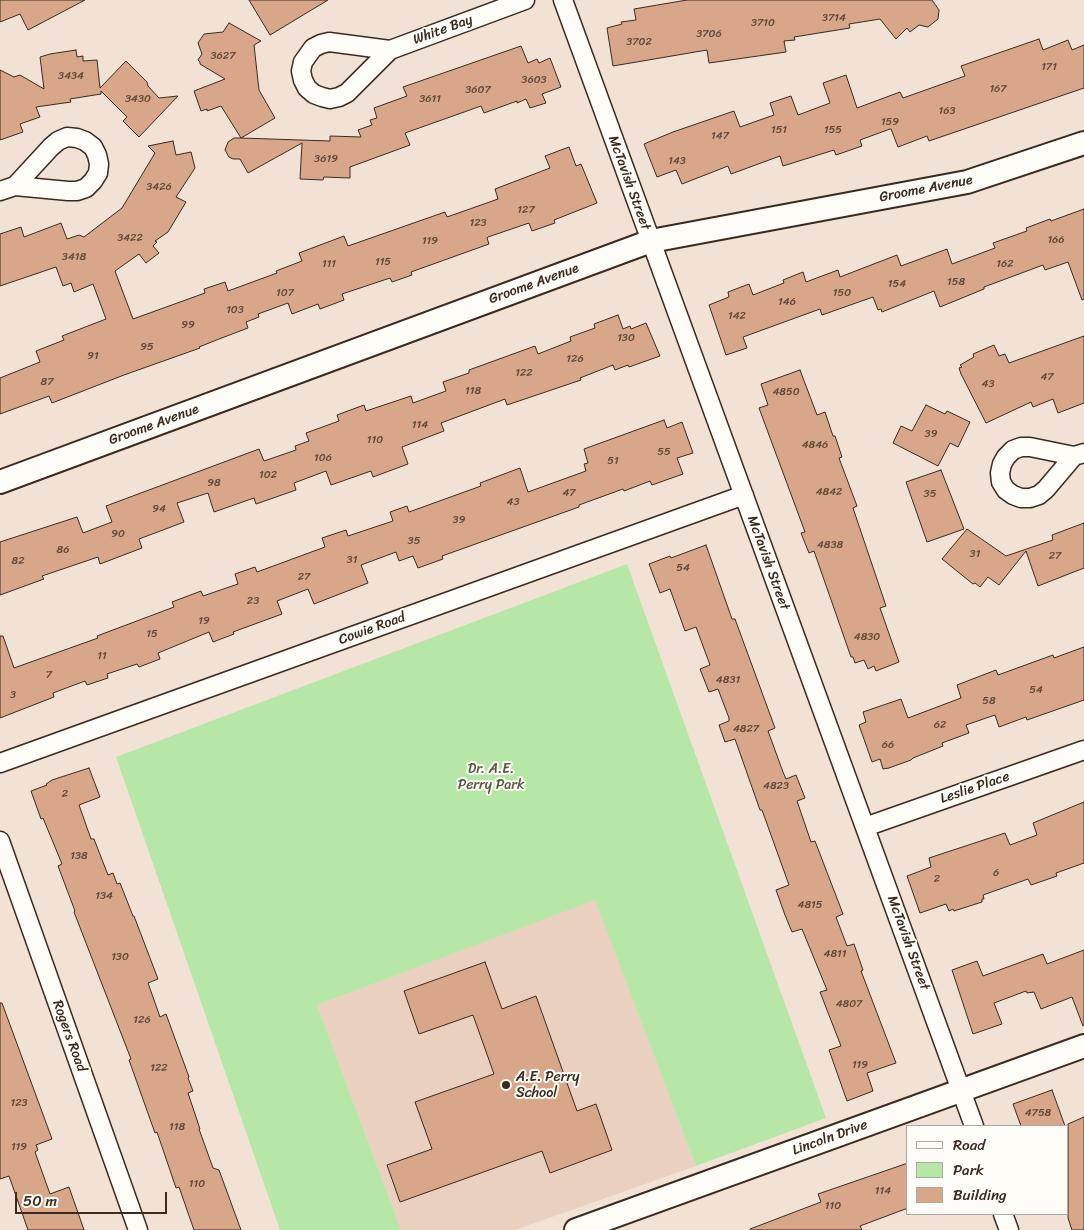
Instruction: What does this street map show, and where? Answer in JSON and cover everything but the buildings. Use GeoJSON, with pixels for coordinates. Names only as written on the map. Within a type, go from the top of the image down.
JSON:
{"type":"FeatureCollection","features":[{"type":"Feature","properties":{"kind":"street","name":"White Bay"},"geometry":{"type":"LineString","coordinates":[[390,50],[330,42],[321,44],[313,48],[303,62],[303,80],[307,88],[322,98],[339,97],[347,93],[390,50],[525,0]]}},
{"type":"Feature","properties":{"kind":"street","name":"McTavish Street"},"geometry":{"type":"LineString","coordinates":[[562,0],[974,1125]]}},
{"type":"Feature","properties":{"kind":"street","name":"Groome Avenue"},"geometry":{"type":"LineString","coordinates":[[0,482],[651,241],[966,182],[1084,142]]}},
{"type":"Feature","properties":{"kind":"street","name":"Cowie Road"},"geometry":{"type":"LineString","coordinates":[[0,764],[744,495]]}},
{"type":"Feature","properties":{"kind":"street","name":"Leslie Place"},"geometry":{"type":"LineString","coordinates":[[865,827],[1084,750]]}},
{"type":"Feature","properties":{"kind":"street","name":"Rogers Road"},"geometry":{"type":"LineString","coordinates":[[0,841],[138,1230]]}},
{"type":"Feature","properties":{"kind":"street","name":"Lincoln Drive"},"geometry":{"type":"LineString","coordinates":[[576,1230],[1084,1046]]}},
{"type":"Feature","properties":{"kind":"street"},"geometry":{"type":"LineString","coordinates":[[1003,1215],[1009,1230]]}},
{"type":"Feature","properties":{"kind":"shaded area","name":"A.E. Perry School"},"geometry":{"type":"Polygon","coordinates":[[[595,899],[696,1166],[515,1230],[401,1230],[317,1005],[595,899]]]}},
{"type":"Feature","properties":{"kind":"green space","name":"Dr. A.E. Perry Park"},"geometry":{"type":"Polygon","coordinates":[[[627,564],[826,1118],[696,1166],[595,900],[317,1005],[401,1230],[280,1230],[116,757],[627,564]]]}},
{"type":"Feature","properties":{"kind":"place","name":"A.E. Perry School"},"geometry":{"type":"Point","coordinates":[506,1085]}}]}
